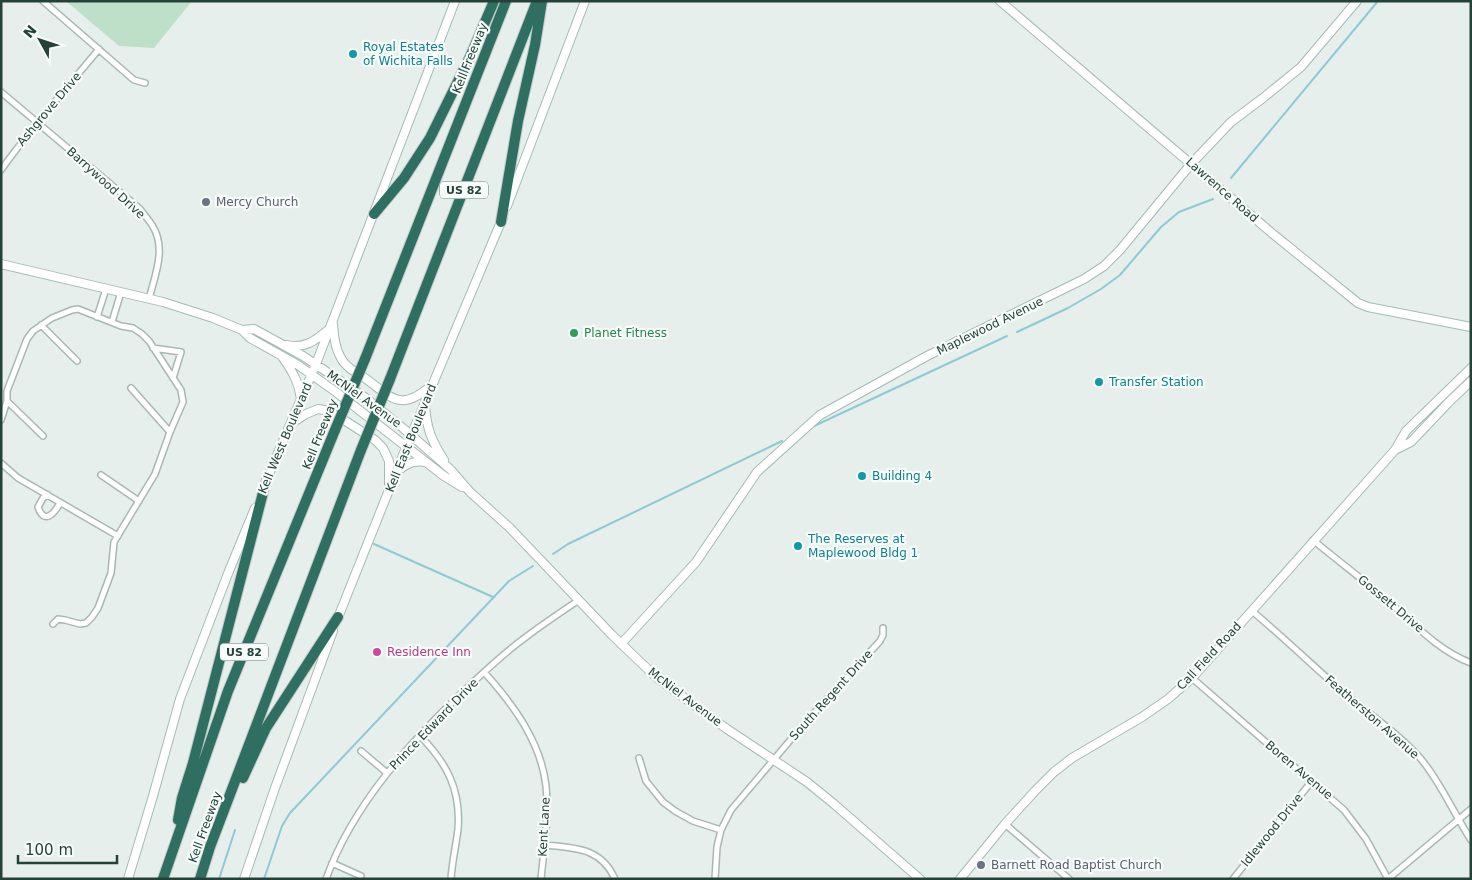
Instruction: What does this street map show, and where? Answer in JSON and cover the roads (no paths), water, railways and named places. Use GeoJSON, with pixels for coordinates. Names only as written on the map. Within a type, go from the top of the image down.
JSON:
{"type":"FeatureCollection","features":[{"type":"Feature","properties":{"kind":"highway"},"geometry":{"type":"LineString","coordinates":[[374,214],[404,178],[430,138],[470,57],[494,1]]}},
{"type":"Feature","properties":{"kind":"highway","name":"Kell Freeway"},"geometry":{"type":"LineString","coordinates":[[164,879],[228,691],[365,359],[506,1]]}},
{"type":"Feature","properties":{"kind":"highway","name":"Kell Freeway"},"geometry":{"type":"LineString","coordinates":[[200,879],[210,847],[361,450],[538,1]]}},
{"type":"Feature","properties":{"kind":"highway"},"geometry":{"type":"LineString","coordinates":[[501,222],[518,121],[536,45],[542,1]]}},
{"type":"Feature","properties":{"kind":"highway"},"geometry":{"type":"LineString","coordinates":[[171,857],[182,798],[193,763],[265,484]]}},
{"type":"Feature","properties":{"kind":"highway"},"geometry":{"type":"LineString","coordinates":[[210,847],[266,728],[338,618]]}},
{"type":"Feature","properties":{"kind":"main road","name":"Kell West Boulevard"},"geometry":{"type":"LineString","coordinates":[[128,879],[180,699],[229,571],[312,375],[455,1]]}},
{"type":"Feature","properties":{"kind":"main road","name":"Kell East Boulevard"},"geometry":{"type":"LineString","coordinates":[[244,879],[275,788],[338,618],[394,477],[501,222],[586,1]]}},
{"type":"Feature","properties":{"kind":"main road","name":"Lawrence Road"},"geometry":{"type":"LineString","coordinates":[[1000,1],[1273,234],[1358,303],[1368,307],[1471,327]]}},
{"type":"Feature","properties":{"kind":"main road","name":"Maplewood Avenue"},"geometry":{"type":"LineString","coordinates":[[621,644],[696,562],[757,472],[820,415],[927,356],[1084,279],[1104,266],[1120,250],[1192,164],[1232,122],[1301,67],[1357,1]]}},
{"type":"Feature","properties":{"kind":"main road","name":"McNiel Avenue"},"geometry":{"type":"LineString","coordinates":[[1,264],[149,299],[213,318],[242,330],[250,338],[282,356],[336,392],[444,476],[470,492]]}},
{"type":"Feature","properties":{"kind":"main road"},"geometry":{"type":"LineString","coordinates":[[282,344],[304,346],[314,342],[331,326],[336,347],[342,360],[394,400],[413,398],[433,384]]}},
{"type":"Feature","properties":{"kind":"main road","name":"McNiel Avenue"},"geometry":{"type":"LineString","coordinates":[[242,330],[254,329],[282,344],[316,364],[366,398],[451,470],[470,492],[510,528],[656,678],[834,804],[920,879]]}},
{"type":"Feature","properties":{"kind":"main road"},"geometry":{"type":"LineString","coordinates":[[282,356],[293,372],[299,386],[301,401]]}},
{"type":"Feature","properties":{"kind":"main road","name":"Call Field Road"},"geometry":{"type":"LineString","coordinates":[[960,879],[1034,791],[1060,768],[1072,758],[1142,717],[1192,678],[1395,450],[1406,431],[1471,368]]}},
{"type":"Feature","properties":{"kind":"main road","name":"Call Field Road"},"geometry":{"type":"LineString","coordinates":[[1395,450],[1411,442],[1471,382]]}},
{"type":"Feature","properties":{"kind":"main road"},"geometry":{"type":"LineString","coordinates":[[425,405],[426,426],[434,445],[451,470]]}},
{"type":"Feature","properties":{"kind":"main road"},"geometry":{"type":"LineString","coordinates":[[291,424],[318,409],[330,411],[375,440],[383,448],[389,461],[388,493]]}},
{"type":"Feature","properties":{"kind":"main road"},"geometry":{"type":"LineString","coordinates":[[394,477],[399,470],[412,462],[420,461],[427,463]]}},
{"type":"Feature","properties":{"kind":"street"},"geometry":{"type":"LineString","coordinates":[[43,1],[134,80],[146,83]]}},
{"type":"Feature","properties":{"kind":"street","name":"Ashgrove Drive"},"geometry":{"type":"LineString","coordinates":[[1,170],[37,122],[99,49]]}},
{"type":"Feature","properties":{"kind":"street","name":"Barrywood Drive"},"geometry":{"type":"LineString","coordinates":[[1,92],[140,209],[153,226],[160,245],[159,260],[149,299]]}},
{"type":"Feature","properties":{"kind":"street"},"geometry":{"type":"LineString","coordinates":[[97,317],[106,289]]}},
{"type":"Feature","properties":{"kind":"street"},"geometry":{"type":"LineString","coordinates":[[112,322],[121,292]]}},
{"type":"Feature","properties":{"kind":"street"},"geometry":{"type":"LineString","coordinates":[[1,420],[7,401],[7,391],[27,339],[41,325],[52,318],[72,310],[78,309],[138,331],[149,341],[181,390],[183,402],[155,474],[114,542],[111,573],[98,608],[86,623],[80,624],[58,619],[53,624]]}},
{"type":"Feature","properties":{"kind":"street"},"geometry":{"type":"LineString","coordinates":[[41,325],[77,361]]}},
{"type":"Feature","properties":{"kind":"street"},"geometry":{"type":"LineString","coordinates":[[153,348],[181,352],[173,378]]}},
{"type":"Feature","properties":{"kind":"street"},"geometry":{"type":"LineString","coordinates":[[131,388],[170,432]]}},
{"type":"Feature","properties":{"kind":"street"},"geometry":{"type":"LineString","coordinates":[[7,401],[43,436]]}},
{"type":"Feature","properties":{"kind":"street"},"geometry":{"type":"LineString","coordinates":[[1,463],[18,478],[118,536]]}},
{"type":"Feature","properties":{"kind":"street"},"geometry":{"type":"LineString","coordinates":[[101,475],[139,501]]}},
{"type":"Feature","properties":{"kind":"street"},"geometry":{"type":"LineString","coordinates":[[48,496],[43,498],[38,507],[44,516],[51,516],[60,503]]}},
{"type":"Feature","properties":{"kind":"street","name":"Gossett Drive"},"geometry":{"type":"LineString","coordinates":[[1314,540],[1444,650],[1471,663]]}},
{"type":"Feature","properties":{"kind":"street","name":"Prince Edward Drive"},"geometry":{"type":"LineString","coordinates":[[326,879],[332,863],[360,811],[388,773],[420,736],[484,672],[525,638],[579,600]]}},
{"type":"Feature","properties":{"kind":"street","name":"Featherston Avenue"},"geometry":{"type":"LineString","coordinates":[[1252,611],[1344,693],[1390,729],[1413,751],[1435,779],[1471,840]]}},
{"type":"Feature","properties":{"kind":"street","name":"South Regent Drive"},"geometry":{"type":"LineString","coordinates":[[715,879],[716,847],[721,830],[731,810],[804,724],[880,641],[883,635],[883,628]]}},
{"type":"Feature","properties":{"kind":"street","name":"Kent Lane"},"geometry":{"type":"LineString","coordinates":[[484,672],[498,687],[518,715],[532,740],[546,785],[541,879]]}},
{"type":"Feature","properties":{"kind":"street","name":"Boren Avenue"},"geometry":{"type":"LineString","coordinates":[[1192,678],[1340,805],[1357,826],[1388,879]]}},
{"type":"Feature","properties":{"kind":"street"},"geometry":{"type":"LineString","coordinates":[[420,736],[446,767],[454,787],[458,808],[458,829],[451,879]]}},
{"type":"Feature","properties":{"kind":"street"},"geometry":{"type":"LineString","coordinates":[[361,752],[388,773]]}},
{"type":"Feature","properties":{"kind":"street"},"geometry":{"type":"LineString","coordinates":[[639,758],[646,781],[663,802],[693,821],[721,830]]}},
{"type":"Feature","properties":{"kind":"street","name":"Idlewood Drive"},"geometry":{"type":"LineString","coordinates":[[1233,879],[1312,781]]}},
{"type":"Feature","properties":{"kind":"street"},"geometry":{"type":"LineString","coordinates":[[1388,879],[1471,809]]}},
{"type":"Feature","properties":{"kind":"street"},"geometry":{"type":"LineString","coordinates":[[1005,824],[1069,879]]}},
{"type":"Feature","properties":{"kind":"street"},"geometry":{"type":"LineString","coordinates":[[544,845],[577,848],[593,853],[605,863],[615,879]]}},
{"type":"Feature","properties":{"kind":"street"},"geometry":{"type":"LineString","coordinates":[[332,863],[361,876]]}},
{"type":"Feature","properties":{"kind":"waterway"},"geometry":{"type":"LineString","coordinates":[[1231,178],[1378,1]]}},
{"type":"Feature","properties":{"kind":"waterway"},"geometry":{"type":"LineString","coordinates":[[1017,332],[1068,308],[1101,289],[1120,275],[1161,227],[1179,212],[1213,199]]}},
{"type":"Feature","properties":{"kind":"waterway"},"geometry":{"type":"LineString","coordinates":[[814,426],[1007,336]]}},
{"type":"Feature","properties":{"kind":"waterway"},"geometry":{"type":"LineString","coordinates":[[553,554],[568,544],[782,441]]}},
{"type":"Feature","properties":{"kind":"waterway"},"geometry":{"type":"LineString","coordinates":[[374,544],[493,597]]}},
{"type":"Feature","properties":{"kind":"waterway"},"geometry":{"type":"LineString","coordinates":[[264,879],[282,826],[290,813],[509,581],[533,566]]}},
{"type":"Feature","properties":{"kind":"waterway"},"geometry":{"type":"LineString","coordinates":[[219,879],[235,830]]}},
{"type":"Feature","properties":{"kind":"place","name":"Royal Estates of Wichita Falls"},"geometry":{"type":"Point","coordinates":[353,54]}},
{"type":"Feature","properties":{"kind":"place","name":"Mercy Church"},"geometry":{"type":"Point","coordinates":[206,202]}},
{"type":"Feature","properties":{"kind":"place","name":"Planet Fitness"},"geometry":{"type":"Point","coordinates":[574,333]}},
{"type":"Feature","properties":{"kind":"place","name":"Transfer Station"},"geometry":{"type":"Point","coordinates":[1099,382]}},
{"type":"Feature","properties":{"kind":"place","name":"Building 4"},"geometry":{"type":"Point","coordinates":[862,476]}},
{"type":"Feature","properties":{"kind":"place","name":"The Reserves at Maplewood Bldg 1"},"geometry":{"type":"Point","coordinates":[798,546]}},
{"type":"Feature","properties":{"kind":"place","name":"Residence Inn"},"geometry":{"type":"Point","coordinates":[377,652]}},
{"type":"Feature","properties":{"kind":"place","name":"Barnett Road Baptist Church"},"geometry":{"type":"Point","coordinates":[981,865]}}]}
